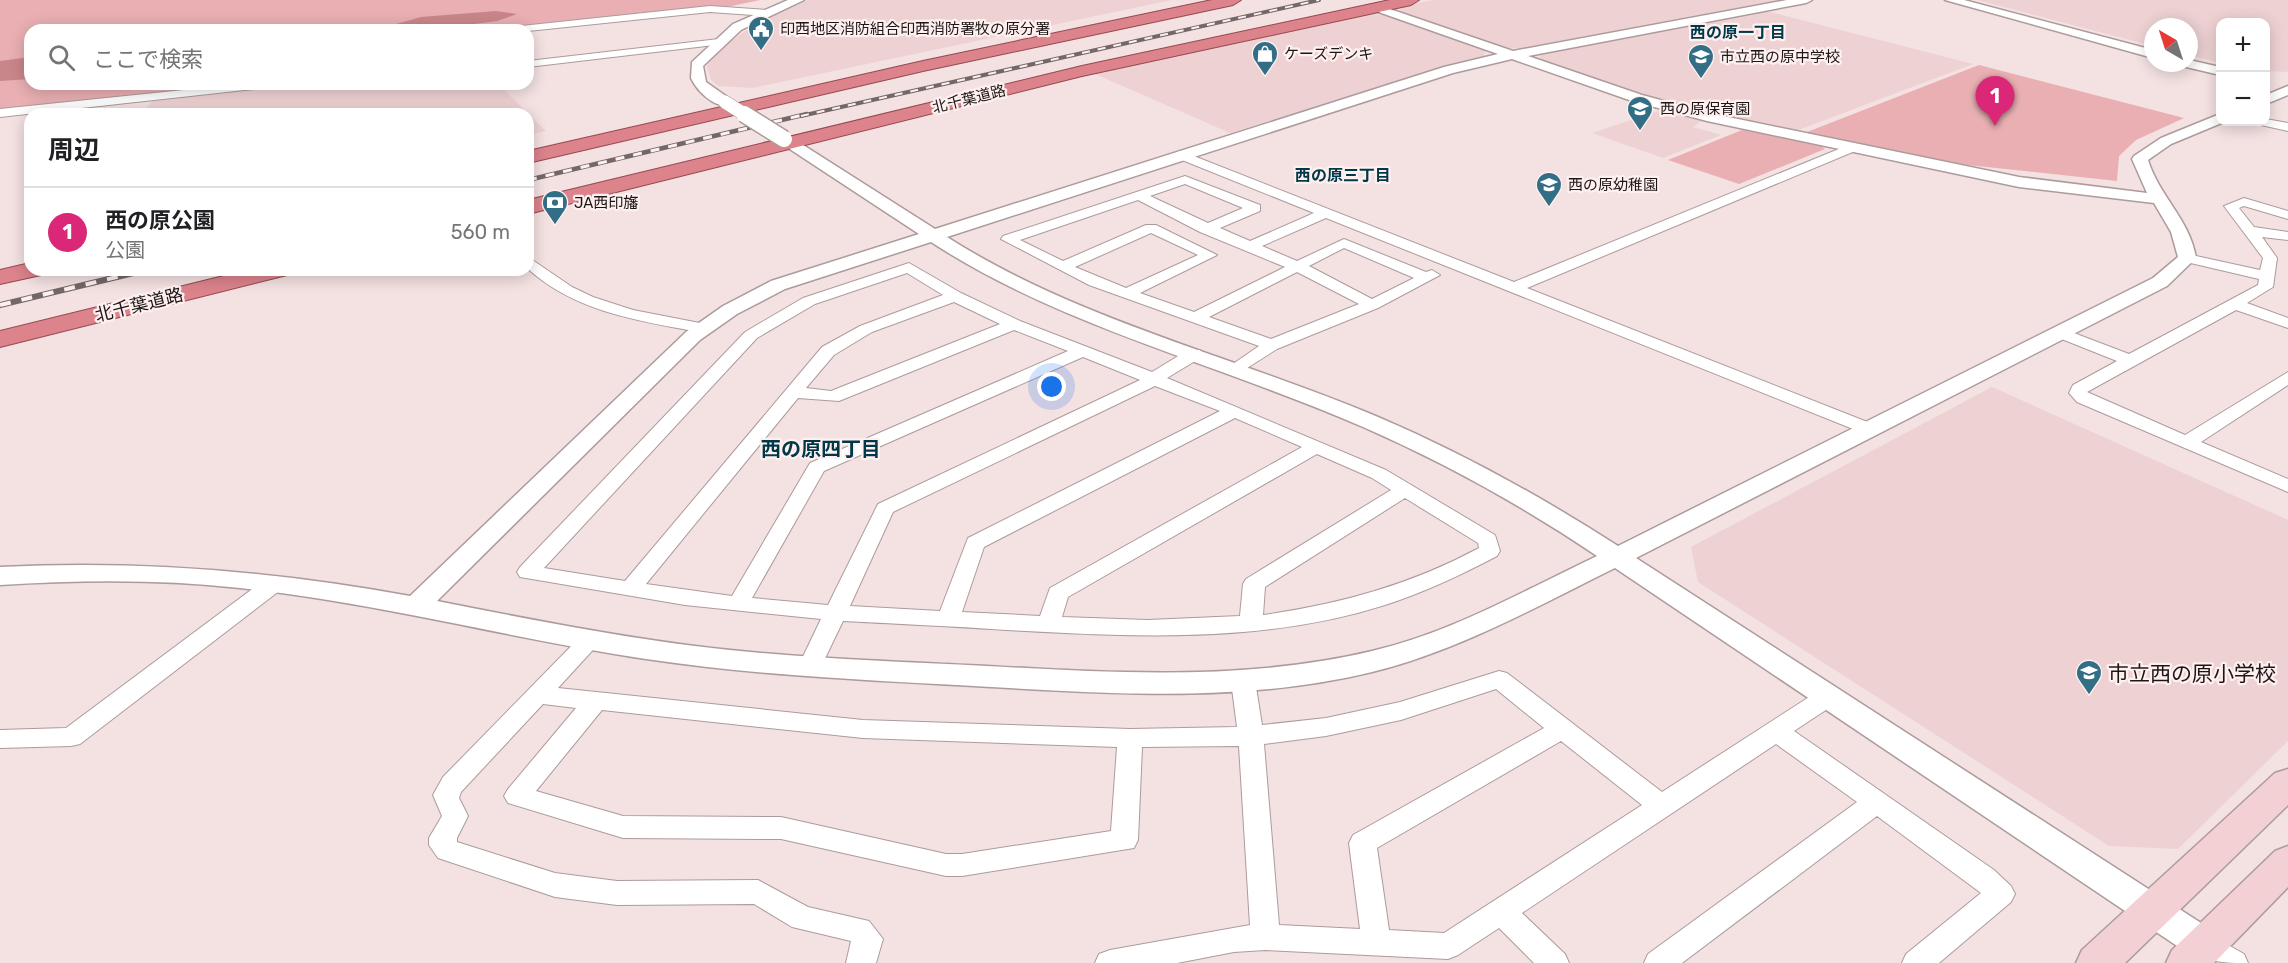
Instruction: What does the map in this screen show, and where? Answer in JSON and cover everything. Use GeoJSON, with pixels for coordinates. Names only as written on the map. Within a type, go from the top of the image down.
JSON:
{"type":"FeatureCollection","features":[{"type":"Feature","properties":{"kind":"highway"},"geometry":{"type":"LineString","coordinates":[[534,141],[1194,0]]}},
{"type":"Feature","properties":{"kind":"highway"},"geometry":{"type":"LineString","coordinates":[[534,156],[967,56],[1233,0]]}},
{"type":"Feature","properties":{"kind":"highway","name":"北千葉道路"},"geometry":{"type":"LineString","coordinates":[[534,191],[1008,76],[1368,4],[1411,0]]}},
{"type":"Feature","properties":{"kind":"highway","name":"北千葉道路"},"geometry":{"type":"LineString","coordinates":[[534,205],[787,141],[1368,4]]}},
{"type":"Feature","properties":{"kind":"highway"},"geometry":{"type":"LineString","coordinates":[[0,260],[24,255]]}},
{"type":"Feature","properties":{"kind":"highway"},"geometry":{"type":"LineString","coordinates":[[0,277],[24,272]]}},
{"type":"Feature","properties":{"kind":"highway","name":"北千葉道路"},"geometry":{"type":"LineString","coordinates":[[0,319],[177,276]]}},
{"type":"Feature","properties":{"kind":"highway","name":"北千葉道路"},"geometry":{"type":"LineString","coordinates":[[0,339],[254,276]]}},
{"type":"Feature","properties":{"kind":"main road"},"geometry":{"type":"LineString","coordinates":[[2097,963],[2288,783]]}},
{"type":"Feature","properties":{"kind":"main road"},"geometry":{"type":"LineString","coordinates":[[2209,957],[2288,862]]}},
{"type":"Feature","properties":{"kind":"street"},"geometry":{"type":"LineString","coordinates":[[534,28],[687,11],[763,8],[798,0]]}},
{"type":"Feature","properties":{"kind":"street"},"geometry":{"type":"LineString","coordinates":[[414,608],[704,328],[745,301],[778,285],[1432,75],[1512,55],[1806,0]]}},
{"type":"Feature","properties":{"kind":"street"},"geometry":{"type":"LineString","coordinates":[[1951,0],[2144,50]]}},
{"type":"Feature","properties":{"kind":"street"},"geometry":{"type":"LineString","coordinates":[[1965,0],[2144,50]]}},
{"type":"Feature","properties":{"kind":"street"},"geometry":{"type":"LineString","coordinates":[[1368,4],[1674,109],[2019,182],[2159,199]]}},
{"type":"Feature","properties":{"kind":"street"},"geometry":{"type":"LineString","coordinates":[[763,8],[702,58],[696,71],[699,84],[932,235],[1004,278],[1405,436],[1500,485],[1618,556],[2152,909],[2209,957]]}},
{"type":"Feature","properties":{"kind":"street"},"geometry":{"type":"LineString","coordinates":[[534,63],[719,42]]}},
{"type":"Feature","properties":{"kind":"street"},"geometry":{"type":"LineString","coordinates":[[2198,64],[2216,68]]}},
{"type":"Feature","properties":{"kind":"street"},"geometry":{"type":"LineString","coordinates":[[2270,95],[2281,85]]}},
{"type":"Feature","properties":{"kind":"street"},"geometry":{"type":"LineString","coordinates":[[47,108],[217,90]]}},
{"type":"Feature","properties":{"kind":"street"},"geometry":{"type":"LineString","coordinates":[[0,113],[24,110]]}},
{"type":"Feature","properties":{"kind":"street"},"geometry":{"type":"LineString","coordinates":[[2187,258],[2184,237],[2159,199],[2140,159],[2166,141],[2216,120]]}},
{"type":"Feature","properties":{"kind":"street"},"geometry":{"type":"LineString","coordinates":[[2270,123],[2288,127]]}},
{"type":"Feature","properties":{"kind":"street"},"geometry":{"type":"LineString","coordinates":[[1513,288],[1851,148]]}},
{"type":"Feature","properties":{"kind":"street"},"geometry":{"type":"LineString","coordinates":[[1181,154],[1868,429]]}},
{"type":"Feature","properties":{"kind":"street"},"geometry":{"type":"LineString","coordinates":[[1205,229],[1255,208],[1185,180],[1008,239],[1060,267],[1126,294],[1271,345]]}},
{"type":"Feature","properties":{"kind":"street"},"geometry":{"type":"LineString","coordinates":[[1138,195],[1205,229],[1341,287],[1372,305]]}},
{"type":"Feature","properties":{"kind":"street"},"geometry":{"type":"LineString","coordinates":[[2288,215],[2244,202],[2230,206],[2270,258],[2265,287],[2079,389],[2078,393],[2083,398],[2288,486]]}},
{"type":"Feature","properties":{"kind":"street"},"geometry":{"type":"LineString","coordinates":[[1248,247],[1326,213]]}},
{"type":"Feature","properties":{"kind":"street"},"geometry":{"type":"LineString","coordinates":[[1060,267],[1151,228],[1210,255],[1126,294]]}},
{"type":"Feature","properties":{"kind":"street"},"geometry":{"type":"LineString","coordinates":[[2249,231],[2288,236]]}},
{"type":"Feature","properties":{"kind":"street"},"geometry":{"type":"LineString","coordinates":[[1194,318],[1344,243],[1426,278]]}},
{"type":"Feature","properties":{"kind":"street"},"geometry":{"type":"LineString","coordinates":[[2187,258],[2267,276]]}},
{"type":"Feature","properties":{"kind":"street"},"geometry":{"type":"LineString","coordinates":[[0,576],[128,573],[201,576],[275,583],[591,640],[699,657],[810,667],[1123,684],[1201,685],[1297,676],[1359,665],[1414,648],[1479,623],[1618,556],[2160,282],[2187,258]]}},
{"type":"Feature","properties":{"kind":"street"},"geometry":{"type":"LineString","coordinates":[[1236,370],[1271,345],[1372,305],[1453,264]]}},
{"type":"Feature","properties":{"kind":"street"},"geometry":{"type":"LineString","coordinates":[[534,267],[545,279],[584,300],[618,310],[704,328]]}},
{"type":"Feature","properties":{"kind":"street"},"geometry":{"type":"LineString","coordinates":[[909,267],[955,296],[1014,324],[1235,411],[1379,474],[1488,540],[1490,551],[1434,580],[1373,600],[1294,619],[1251,624],[1152,629],[836,613],[738,604],[528,572],[751,335],[809,301],[909,267]]}},
{"type":"Feature","properties":{"kind":"street"},"geometry":{"type":"LineString","coordinates":[[630,589],[828,351],[847,338],[955,296]]}},
{"type":"Feature","properties":{"kind":"street"},"geometry":{"type":"LineString","coordinates":[[2235,304],[2288,323]]}},
{"type":"Feature","properties":{"kind":"street"},"geometry":{"type":"LineString","coordinates":[[792,392],[833,397],[1014,324]]}},
{"type":"Feature","properties":{"kind":"street"},"geometry":{"type":"LineString","coordinates":[[2060,333],[2131,361]]}},
{"type":"Feature","properties":{"kind":"street"},"geometry":{"type":"LineString","coordinates":[[738,604],[817,467],[1081,351]]}},
{"type":"Feature","properties":{"kind":"street"},"geometry":{"type":"LineString","coordinates":[[810,667],[885,508],[1153,379],[1194,354]]}},
{"type":"Feature","properties":{"kind":"street"},"geometry":{"type":"LineString","coordinates":[[2187,443],[2288,377]]}},
{"type":"Feature","properties":{"kind":"street"},"geometry":{"type":"LineString","coordinates":[[948,619],[975,543],[1235,411]]}},
{"type":"Feature","properties":{"kind":"street"},"geometry":{"type":"LineString","coordinates":[[1049,624],[1058,593],[1317,446]]}},
{"type":"Feature","properties":{"kind":"street"},"geometry":{"type":"LineString","coordinates":[[1251,624],[1254,584],[1405,490]]}},
{"type":"Feature","properties":{"kind":"street"},"geometry":{"type":"LineString","coordinates":[[0,739],[71,737],[275,583]]}},
{"type":"Feature","properties":{"kind":"street"},"geometry":{"type":"LineString","coordinates":[[591,640],[446,793],[445,800],[455,816],[443,838],[443,845],[448,850],[555,885],[617,893],[758,892],[802,918],[859,930],[868,939],[861,963]]}},
{"type":"Feature","properties":{"kind":"street"},"geometry":{"type":"LineString","coordinates":[[538,695],[863,729],[1130,738],[1251,736],[1364,720],[1434,702],[1499,679],[1662,806]]}},
{"type":"Feature","properties":{"kind":"street"},"geometry":{"type":"LineString","coordinates":[[1243,681],[1251,736],[1265,937]]}},
{"type":"Feature","properties":{"kind":"street"},"geometry":{"type":"LineString","coordinates":[[1110,963],[1234,939],[1265,937],[1448,946],[1829,696]]}},
{"type":"Feature","properties":{"kind":"street"},"geometry":{"type":"LineString","coordinates":[[596,701],[517,796],[622,827],[781,828],[946,865],[962,865],[1124,840],[1130,738]]}},
{"type":"Feature","properties":{"kind":"street"},"geometry":{"type":"LineString","coordinates":[[1376,942],[1363,843],[1562,729]]}},
{"type":"Feature","properties":{"kind":"street"},"geometry":{"type":"LineString","coordinates":[[1776,731],[1984,878],[2001,894],[1917,963]]}},
{"type":"Feature","properties":{"kind":"street"},"geometry":{"type":"LineString","coordinates":[[1659,963],[1877,802]]}},
{"type":"Feature","properties":{"kind":"street"},"geometry":{"type":"LineString","coordinates":[[1501,911],[1554,963]]}},
{"type":"Feature","properties":{"kind":"shaded area"},"geometry":{"type":"Polygon","coordinates":[[[0,0],[760,0],[727,7],[534,27],[534,24],[24,24],[24,90],[203,90],[0,111],[0,0]]]}},
{"type":"Feature","properties":{"kind":"shaded area"},"geometry":{"type":"Polygon","coordinates":[[[808,0],[1172,0],[752,88],[718,86],[711,80],[707,66],[717,51],[765,17],[808,0]]]}},
{"type":"Feature","properties":{"kind":"shaded area"},"geometry":{"type":"Polygon","coordinates":[[[1433,0],[1787,0],[1525,49],[1499,47],[1400,12],[1402,6],[1433,0]]]}},
{"type":"Feature","properties":{"kind":"shaded area"},"geometry":{"type":"Polygon","coordinates":[[[1977,0],[2288,0],[2288,72],[2270,71],[2270,18],[2216,18],[2216,62],[2198,57],[2198,18],[2144,18],[2144,44],[1977,0]]]}},
{"type":"Feature","properties":{"kind":"shaded area"},"geometry":{"type":"Polygon","coordinates":[[[496,11],[517,14],[497,21],[474,24],[396,24],[421,17],[496,11]]]}},
{"type":"Feature","properties":{"kind":"shaded area"},"geometry":{"type":"Polygon","coordinates":[[[1766,11],[1973,64],[1793,132],[1643,96],[1540,61],[1540,54],[1766,11]]]}},
{"type":"Feature","properties":{"kind":"shaded area"},"geometry":{"type":"Polygon","coordinates":[[[1363,14],[1384,15],[1485,50],[1484,57],[1421,73],[1230,133],[1095,74],[1363,14]]]}},
{"type":"Feature","properties":{"kind":"shaded area"},"geometry":{"type":"Polygon","coordinates":[[[24,58],[24,79],[0,81],[0,61],[24,58]]]}},
{"type":"Feature","properties":{"kind":"shaded area"},"geometry":{"type":"Polygon","coordinates":[[[1979,65],[2184,118],[2136,140],[2119,156],[2117,181],[1968,165],[1802,134],[1979,65]]]}},
{"type":"Feature","properties":{"kind":"shaded area"},"geometry":{"type":"Polygon","coordinates":[[[237,90],[504,90],[523,108],[147,108],[152,101],[237,90]]]}},
{"type":"Feature","properties":{"kind":"shaded area"},"geometry":{"type":"Polygon","coordinates":[[[1661,110],[1701,121],[1693,127],[1721,135],[1663,158],[1592,133],[1661,110]]]}},
{"type":"Feature","properties":{"kind":"shaded area"},"geometry":{"type":"Polygon","coordinates":[[[534,119],[546,131],[534,134],[534,119]]]}},
{"type":"Feature","properties":{"kind":"shaded area"},"geometry":{"type":"Polygon","coordinates":[[[1742,130],[1819,144],[1825,149],[1739,184],[1668,160],[1742,130]]]}},
{"type":"Feature","properties":{"kind":"shaded area"},"geometry":{"type":"Polygon","coordinates":[[[1992,387],[2288,520],[2288,741],[2178,849],[2109,846],[1698,582],[1691,547],[1992,387]]]}},
{"type":"Feature","properties":{"kind":"railway"},"geometry":{"type":"LineString","coordinates":[[801,116],[1319,0]]}},
{"type":"Feature","properties":{"kind":"railway"},"geometry":{"type":"LineString","coordinates":[[534,179],[807,114]]}},
{"type":"Feature","properties":{"kind":"railway"},"geometry":{"type":"LineString","coordinates":[[0,305],[121,276]]}},
{"type":"Feature","properties":{"kind":"place","name":"印西地区消防組合印西消防署牧の原分署"},"geometry":{"type":"Point","coordinates":[761,52]}},
{"type":"Feature","properties":{"kind":"place","name":"ケーズデンキ"},"geometry":{"type":"Point","coordinates":[1265,77]}},
{"type":"Feature","properties":{"kind":"place","name":"市立西の原中学校"},"geometry":{"type":"Point","coordinates":[1701,80]}},
{"type":"Feature","properties":{"kind":"place","name":"西の原公園"},"geometry":{"type":"Point","coordinates":[1995,126]}},
{"type":"Feature","properties":{"kind":"place","name":"西の原保育園"},"geometry":{"type":"Point","coordinates":[1640,132]}},
{"type":"Feature","properties":{"kind":"place","name":"西の原幼稚園"},"geometry":{"type":"Point","coordinates":[1549,208]}},
{"type":"Feature","properties":{"kind":"place","name":"JA西印旛"},"geometry":{"type":"Point","coordinates":[555,226]}},
{"type":"Feature","properties":{"kind":"place","name":"市立西の原小学校"},"geometry":{"type":"Point","coordinates":[2089,696]}},
{"type":"Feature","properties":{"kind":"district","name":"西の原一丁目"},"geometry":{"type":"Point","coordinates":[1738,32]}},
{"type":"Feature","properties":{"kind":"district","name":"西の原三丁目"},"geometry":{"type":"Point","coordinates":[1343,175]}},
{"type":"Feature","properties":{"kind":"district","name":"西の原四丁目"},"geometry":{"type":"Point","coordinates":[821,449]}}]}
